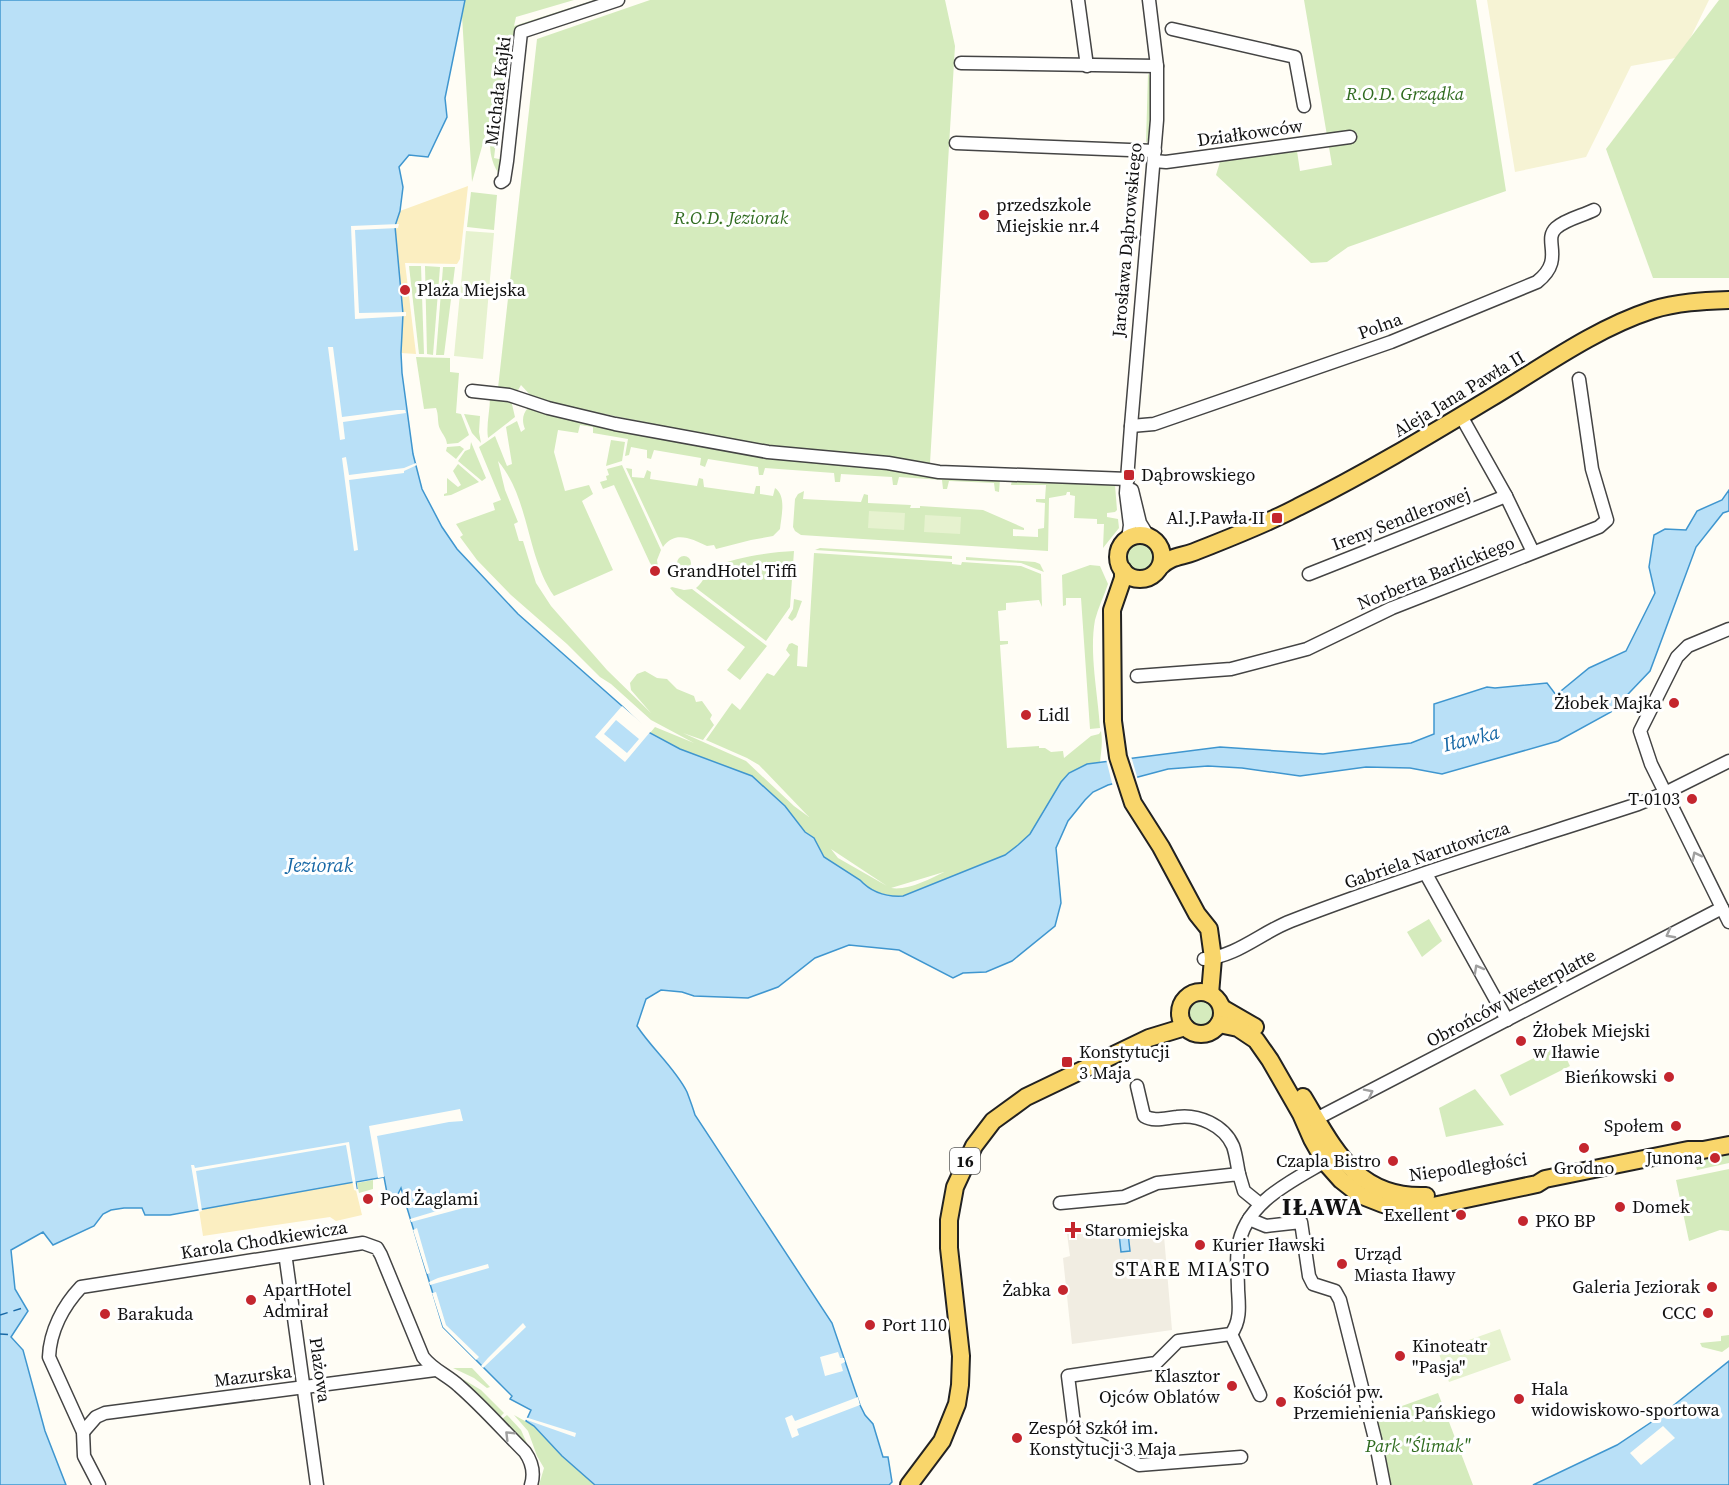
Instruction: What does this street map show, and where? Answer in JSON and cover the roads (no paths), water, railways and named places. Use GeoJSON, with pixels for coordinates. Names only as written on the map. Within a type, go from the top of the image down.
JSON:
{"type":"FeatureCollection","features":[{"type":"Feature","properties":{"kind":"main road","name":"Aleja Jana Pawła II"},"geometry":{"type":"LineString","coordinates":[[1161,566],[1168,559],[1192,553],[1214,542],[1269,522],[1315,499],[1617,324],[1675,305],[1729,300]]}},
{"type":"Feature","properties":{"kind":"main road"},"geometry":{"type":"LineString","coordinates":[[1122,570],[1133,578],[1152,576],[1161,566],[1162,559],[1154,541],[1138,535],[1128,539],[1120,548],[1119,553],[1123,578],[1112,610],[1114,625],[1112,702],[1116,746],[1128,789],[1137,811],[1161,847],[1197,914],[1209,929],[1209,959],[1204,993]]}},
{"type":"Feature","properties":{"kind":"main road","name":"Aleja Jana Pawła II"},"geometry":{"type":"LineString","coordinates":[[1154,541],[1166,547],[1214,542]]}},
{"type":"Feature","properties":{"kind":"main road"},"geometry":{"type":"LineString","coordinates":[[1114,625],[1122,611],[1129,589],[1140,579]]}},
{"type":"Feature","properties":{"kind":"main road"},"geometry":{"type":"LineString","coordinates":[[1182,1022],[1180,1007],[1190,994],[1204,993],[1215,997],[1220,1016]]}},
{"type":"Feature","properties":{"kind":"main road","name":"16"},"geometry":{"type":"LineString","coordinates":[[909,1485],[942,1441],[957,1404],[961,1362],[949,1248],[949,1220],[955,1187],[966,1160],[978,1140],[993,1121],[1015,1104],[1066,1077],[1182,1022],[1199,1034],[1214,1030],[1220,1016]]}},
{"type":"Feature","properties":{"kind":"main road","name":"Niepodległości"},"geometry":{"type":"LineString","coordinates":[[1220,1016],[1254,1026],[1265,1035],[1316,1119],[1331,1158]]}},
{"type":"Feature","properties":{"kind":"main road","name":"Niepodległości"},"geometry":{"type":"LineString","coordinates":[[1220,1016],[1246,1032],[1263,1050],[1301,1114],[1312,1139],[1331,1158],[1355,1174],[1398,1195],[1425,1196],[1536,1176],[1545,1179],[1688,1150],[1703,1150],[1729,1145]]}},
{"type":"Feature","properties":{"kind":"main road","name":"Niepodległości"},"geometry":{"type":"LineString","coordinates":[[1688,1150],[1701,1140],[1729,1134]]}},
{"type":"Feature","properties":{"kind":"street","name":"Michała Kajki"},"geometry":{"type":"LineString","coordinates":[[501,182],[504,180],[507,161],[521,32],[618,0]]}},
{"type":"Feature","properties":{"kind":"street"},"geometry":{"type":"LineString","coordinates":[[1078,0],[1087,66]]}},
{"type":"Feature","properties":{"kind":"street","name":"Jarosława Dąbrowskiego"},"geometry":{"type":"LineString","coordinates":[[1128,539],[1130,525],[1126,493],[1154,156],[1157,66],[1149,0]]}},
{"type":"Feature","properties":{"kind":"street"},"geometry":{"type":"LineString","coordinates":[[1172,29],[1295,57],[1304,106]]}},
{"type":"Feature","properties":{"kind":"street"},"geometry":{"type":"LineString","coordinates":[[961,63],[1157,66]]}},
{"type":"Feature","properties":{"kind":"street","name":"Działkowców"},"geometry":{"type":"LineString","coordinates":[[956,143],[1154,156],[1166,162],[1350,137]]}},
{"type":"Feature","properties":{"kind":"street","name":"Polna"},"geometry":{"type":"LineString","coordinates":[[1131,426],[1154,424],[1391,342],[1537,282],[1545,276],[1554,258],[1550,238],[1552,232],[1564,222],[1594,210]]}},
{"type":"Feature","properties":{"kind":"street","name":"Norberta Barlickiego"},"geometry":{"type":"LineString","coordinates":[[1137,676],[1231,669],[1307,649],[1392,608],[1599,527],[1607,520],[1592,469],[1579,379]]}},
{"type":"Feature","properties":{"kind":"street"},"geometry":{"type":"LineString","coordinates":[[472,391],[510,395],[548,408],[615,424],[768,452],[888,463],[939,472],[1128,481]]}},
{"type":"Feature","properties":{"kind":"street"},"geometry":{"type":"LineString","coordinates":[[1461,416],[1506,496],[1533,552]]}},
{"type":"Feature","properties":{"kind":"street","name":"Jarosława Dąbrowskiego"},"geometry":{"type":"LineString","coordinates":[[1128,481],[1134,493],[1140,523],[1154,541]]}},
{"type":"Feature","properties":{"kind":"street","name":"Ireny Sendlerowej"},"geometry":{"type":"LineString","coordinates":[[1309,574],[1506,496]]}},
{"type":"Feature","properties":{"kind":"street"},"geometry":{"type":"LineString","coordinates":[[1729,629],[1688,646],[1677,657],[1640,731],[1650,764],[1729,922]]}},
{"type":"Feature","properties":{"kind":"street","name":"Gabriela Narutowicza"},"geometry":{"type":"LineString","coordinates":[[1209,959],[1231,952],[1290,921],[1638,804],[1729,761]]}},
{"type":"Feature","properties":{"kind":"street"},"geometry":{"type":"LineString","coordinates":[[1426,874],[1507,1020]]}},
{"type":"Feature","properties":{"kind":"street","name":"Obrońców Westerplatte"},"geometry":{"type":"LineString","coordinates":[[1316,1119],[1722,908]]}},
{"type":"Feature","properties":{"kind":"street"},"geometry":{"type":"LineString","coordinates":[[1137,1086],[1144,1116],[1151,1120],[1181,1116],[1208,1120],[1222,1131],[1233,1146],[1244,1191],[1260,1204]]}},
{"type":"Feature","properties":{"kind":"street"},"geometry":{"type":"LineString","coordinates":[[1240,1457],[1139,1464],[1126,1460],[1078,1430],[1074,1424],[1068,1376],[1156,1363],[1178,1341],[1231,1334],[1236,1328],[1239,1311],[1238,1248],[1249,1219],[1260,1204],[1292,1181],[1331,1158]]}},
{"type":"Feature","properties":{"kind":"street"},"geometry":{"type":"LineString","coordinates":[[1060,1203],[1124,1197],[1157,1183],[1239,1174]]}},
{"type":"Feature","properties":{"kind":"street"},"geometry":{"type":"LineString","coordinates":[[1249,1219],[1266,1226],[1301,1222],[1309,1276],[1313,1284],[1335,1292],[1340,1300],[1375,1439],[1384,1485]]}},
{"type":"Feature","properties":{"kind":"street","name":"Karola Chodkiewicza"},"geometry":{"type":"LineString","coordinates":[[99,1485],[84,1456],[83,1432],[49,1357],[50,1347],[62,1314],[70,1299],[81,1287],[363,1243],[377,1248],[381,1255],[419,1350],[428,1364],[463,1389],[525,1452],[531,1462],[533,1473],[531,1485]]}},
{"type":"Feature","properties":{"kind":"street","name":"Plażowa"},"geometry":{"type":"LineString","coordinates":[[286,1260],[317,1485]]}},
{"type":"Feature","properties":{"kind":"street"},"geometry":{"type":"LineString","coordinates":[[1231,1334],[1260,1395]]}},
{"type":"Feature","properties":{"kind":"street","name":"Mazurska"},"geometry":{"type":"LineString","coordinates":[[83,1432],[96,1417],[105,1413],[435,1370]]}},
{"type":"Feature","properties":{"kind":"water","name":"Jeziorak"},"geometry":{"type":"Polygon","coordinates":[[[0,0],[465,0],[445,98],[447,117],[428,157],[409,155],[399,167],[403,187],[400,211],[395,226],[403,314],[402,373],[413,454],[422,489],[442,527],[457,549],[518,614],[650,733],[680,749],[752,776],[785,806],[805,832],[814,838],[824,857],[880,893],[903,896],[1005,855],[1030,834],[1061,782],[1069,773],[1087,764],[1220,747],[1323,754],[1411,743],[1434,734],[1434,704],[1487,687],[1547,683],[1556,695],[1589,668],[1626,651],[1655,593],[1649,567],[1654,535],[1665,529],[1686,530],[1697,511],[1722,500],[1729,490],[1729,511],[1723,513],[1696,547],[1650,671],[1611,712],[1558,741],[1442,774],[1410,768],[1366,767],[1300,776],[1208,766],[1168,769],[1108,785],[1093,792],[1085,800],[1068,821],[1056,848],[1061,903],[1055,926],[1012,961],[986,972],[963,973],[953,978],[899,950],[849,945],[815,958],[778,987],[748,998],[694,996],[661,990],[646,999],[637,1026],[682,1083],[695,1115],[832,1323],[860,1405],[873,1424],[883,1457],[888,1457],[892,1482],[889,1485],[595,1485],[526,1421],[531,1410],[510,1399],[512,1396],[443,1327],[401,1188],[396,1198],[387,1193],[384,1177],[356,1182],[357,1189],[354,1182],[170,1215],[145,1215],[142,1208],[111,1210],[103,1214],[94,1226],[53,1245],[43,1232],[11,1250],[15,1289],[28,1311],[11,1337],[23,1350],[45,1431],[66,1485],[0,1485],[0,0]]]}},
{"type":"Feature","properties":{"kind":"water"},"geometry":{"type":"Polygon","coordinates":[[[1128,1233],[1130,1251],[1121,1252],[1119,1234],[1128,1233]]]}},
{"type":"Feature","properties":{"kind":"water"},"geometry":{"type":"Polygon","coordinates":[[[1729,1361],[1729,1485],[1533,1485],[1617,1445],[1659,1417],[1729,1361]]]}},
{"type":"Feature","properties":{"kind":"place","name":"przedszkole Miejskie nr.4"},"geometry":{"type":"Point","coordinates":[984,215]}},
{"type":"Feature","properties":{"kind":"place","name":"Plaża Miejska"},"geometry":{"type":"Point","coordinates":[405,290]}},
{"type":"Feature","properties":{"kind":"place","name":"Dąbrowskiego"},"geometry":{"type":"Point","coordinates":[1129,475]}},
{"type":"Feature","properties":{"kind":"place","name":"Al.J.Pawła II"},"geometry":{"type":"Point","coordinates":[1277,518]}},
{"type":"Feature","properties":{"kind":"place","name":"GrandHotel Tiffi"},"geometry":{"type":"Point","coordinates":[655,571]}},
{"type":"Feature","properties":{"kind":"place","name":"Żłobek Majka"},"geometry":{"type":"Point","coordinates":[1674,703]}},
{"type":"Feature","properties":{"kind":"place","name":"Lidl"},"geometry":{"type":"Point","coordinates":[1026,715]}},
{"type":"Feature","properties":{"kind":"place","name":"T-0103"},"geometry":{"type":"Point","coordinates":[1692,799]}},
{"type":"Feature","properties":{"kind":"place","name":"Żłobek Miejski w Iławie"},"geometry":{"type":"Point","coordinates":[1521,1041]}},
{"type":"Feature","properties":{"kind":"place","name":"Konstytucji 3 Maja"},"geometry":{"type":"Point","coordinates":[1067,1062]}},
{"type":"Feature","properties":{"kind":"place","name":"Bieńkowski"},"geometry":{"type":"Point","coordinates":[1669,1077]}},
{"type":"Feature","properties":{"kind":"place","name":"Społem"},"geometry":{"type":"Point","coordinates":[1676,1126]}},
{"type":"Feature","properties":{"kind":"place","name":"Grodno"},"geometry":{"type":"Point","coordinates":[1584,1148]}},
{"type":"Feature","properties":{"kind":"place","name":"Junona"},"geometry":{"type":"Point","coordinates":[1715,1158]}},
{"type":"Feature","properties":{"kind":"place","name":"Czapla Bistro"},"geometry":{"type":"Point","coordinates":[1393,1161]}},
{"type":"Feature","properties":{"kind":"place","name":"Pod Żaglami"},"geometry":{"type":"Point","coordinates":[368,1199]}},
{"type":"Feature","properties":{"kind":"place","name":"Domek"},"geometry":{"type":"Point","coordinates":[1620,1207]}},
{"type":"Feature","properties":{"kind":"place","name":"Exellent"},"geometry":{"type":"Point","coordinates":[1461,1215]}},
{"type":"Feature","properties":{"kind":"place","name":"PKO BP"},"geometry":{"type":"Point","coordinates":[1523,1221]}},
{"type":"Feature","properties":{"kind":"place","name":"Staromiejska"},"geometry":{"type":"Point","coordinates":[1073,1230]}},
{"type":"Feature","properties":{"kind":"place","name":"Kurier Iławski"},"geometry":{"type":"Point","coordinates":[1200,1245]}},
{"type":"Feature","properties":{"kind":"place","name":"Urząd Miasta Iławy"},"geometry":{"type":"Point","coordinates":[1342,1264]}},
{"type":"Feature","properties":{"kind":"place","name":"Galeria Jeziorak"},"geometry":{"type":"Point","coordinates":[1712,1287]}},
{"type":"Feature","properties":{"kind":"place","name":"Żabka"},"geometry":{"type":"Point","coordinates":[1063,1290]}},
{"type":"Feature","properties":{"kind":"place","name":"ApartHotel Admirał"},"geometry":{"type":"Point","coordinates":[251,1300]}},
{"type":"Feature","properties":{"kind":"place","name":"CCC"},"geometry":{"type":"Point","coordinates":[1708,1313]}},
{"type":"Feature","properties":{"kind":"place","name":"Barakuda"},"geometry":{"type":"Point","coordinates":[105,1314]}},
{"type":"Feature","properties":{"kind":"place","name":"Port 110"},"geometry":{"type":"Point","coordinates":[870,1325]}},
{"type":"Feature","properties":{"kind":"place","name":"Kinoteatr \"Pasja\""},"geometry":{"type":"Point","coordinates":[1400,1356]}},
{"type":"Feature","properties":{"kind":"place","name":"Klasztor Ojców Oblatów"},"geometry":{"type":"Point","coordinates":[1232,1386]}},
{"type":"Feature","properties":{"kind":"place","name":"Hala widowiskowo-sportowa"},"geometry":{"type":"Point","coordinates":[1519,1399]}},
{"type":"Feature","properties":{"kind":"place","name":"Kościół pw. Przemienienia Pańskiego"},"geometry":{"type":"Point","coordinates":[1281,1402]}},
{"type":"Feature","properties":{"kind":"place","name":"Zespół Szkół im. Konstytucji 3 Maja"},"geometry":{"type":"Point","coordinates":[1017,1438]}},
{"type":"Feature","properties":{"kind":"district","name":"IŁAWA"},"geometry":{"type":"Point","coordinates":[1323,1207]}},
{"type":"Feature","properties":{"kind":"district","name":"STARE MIASTO"},"geometry":{"type":"Point","coordinates":[1193,1269]}},
{"type":"Feature","properties":{"kind":"park label","name":"R.O.D. Grządka"},"geometry":{"type":"Point","coordinates":[1405,94]}},
{"type":"Feature","properties":{"kind":"park label","name":"R.O.D. Jeziorak"},"geometry":{"type":"Point","coordinates":[731,218]}},
{"type":"Feature","properties":{"kind":"park label","name":"Park \"Ślimak\""},"geometry":{"type":"Point","coordinates":[1418,1446]}},
{"type":"Feature","properties":{"kind":"water label","name":"Iławka"},"geometry":{"type":"Point","coordinates":[1471,738]}}]}
